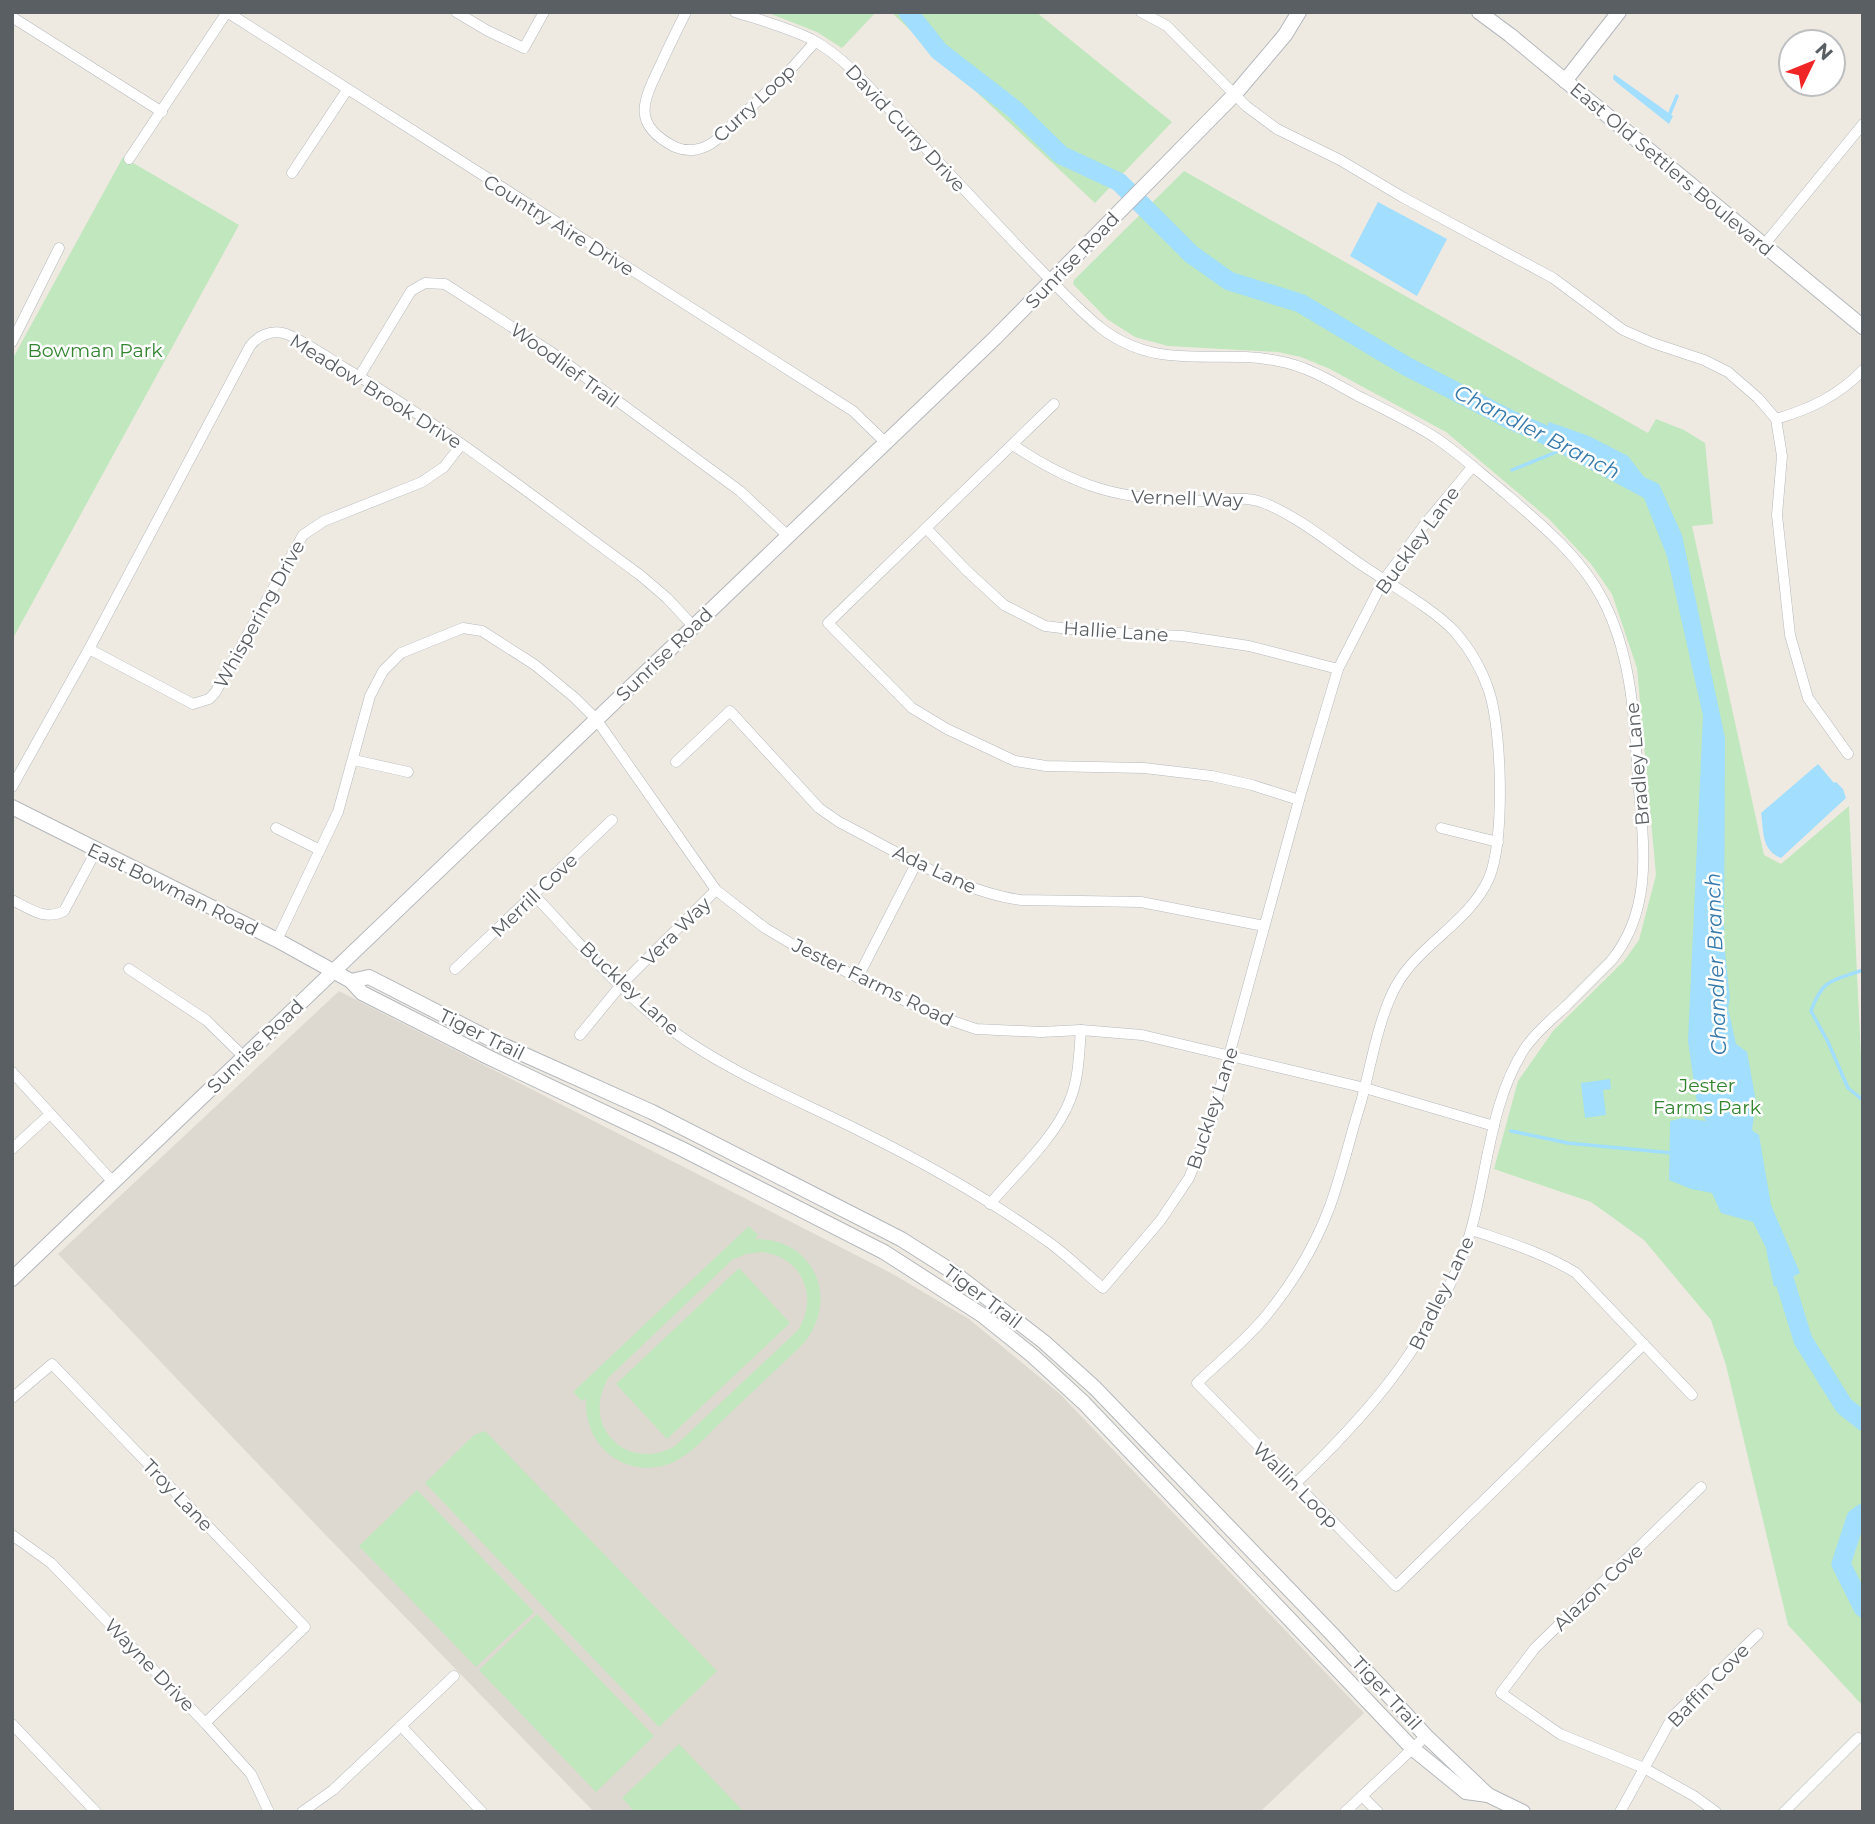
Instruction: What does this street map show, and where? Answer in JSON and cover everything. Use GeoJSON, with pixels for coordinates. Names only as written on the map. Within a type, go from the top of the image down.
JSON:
{"type":"FeatureCollection","features":[{"type":"Feature","properties":{"kind":"street","name":"Country Aire Drive"},"geometry":{"type":"LineString","coordinates":[[227,12],[853,411],[886,443]]}},
{"type":"Feature","properties":{"kind":"street"},"geometry":{"type":"LineString","coordinates":[[129,159],[227,12]]}},
{"type":"Feature","properties":{"kind":"street"},"geometry":{"type":"LineString","coordinates":[[456,12],[524,48],[544,12]]}},
{"type":"Feature","properties":{"kind":"street","name":"Curry Loop"},"geometry":{"type":"LineString","coordinates":[[686,12],[644,98],[646,118],[654,134],[683,150],[702,148],[716,140],[791,69],[815,42]]}},
{"type":"Feature","properties":{"kind":"street","name":"David Curry Drive"},"geometry":{"type":"LineString","coordinates":[[735,12],[781,27],[815,42],[843,60],[1052,281]]}},
{"type":"Feature","properties":{"kind":"street"},"geometry":{"type":"LineString","coordinates":[[1141,12],[1167,26],[1246,106],[1277,129],[1340,160],[1404,198],[1553,278],[1623,330],[1704,360],[1728,372],[1758,398],[1776,419],[1782,456],[1777,515],[1790,635],[1808,698],[1849,754]]}},
{"type":"Feature","properties":{"kind":"street","name":"Sunrise Road"},"geometry":{"type":"LineString","coordinates":[[12,1279],[1052,281],[1235,94],[1285,36],[1299,12]]}},
{"type":"Feature","properties":{"kind":"street","name":"East Old Settlers Boulevard"},"geometry":{"type":"LineString","coordinates":[[1479,12],[1863,327]]}},
{"type":"Feature","properties":{"kind":"street"},"geometry":{"type":"LineString","coordinates":[[1565,80],[1619,12]]}},
{"type":"Feature","properties":{"kind":"street"},"geometry":{"type":"LineString","coordinates":[[12,18],[162,112]]}},
{"type":"Feature","properties":{"kind":"street"},"geometry":{"type":"LineString","coordinates":[[292,173],[347,90]]}},
{"type":"Feature","properties":{"kind":"street"},"geometry":{"type":"LineString","coordinates":[[1764,245],[1863,124]]}},
{"type":"Feature","properties":{"kind":"street"},"geometry":{"type":"LineString","coordinates":[[12,341],[58,248]]}},
{"type":"Feature","properties":{"kind":"street","name":"Bradley Lane"},"geometry":{"type":"LineString","coordinates":[[1052,281],[1102,329],[1139,349],[1176,357],[1260,358],[1279,361],[1305,369],[1421,429],[1473,466],[1526,511],[1569,553],[1602,598],[1627,668],[1635,728],[1645,862],[1635,923],[1619,951],[1525,1048],[1494,1126],[1472,1230],[1429,1324],[1400,1370],[1352,1428],[1295,1484]]}},
{"type":"Feature","properties":{"kind":"street","name":"Woodlief Trail"},"geometry":{"type":"LineString","coordinates":[[359,377],[411,291],[425,283],[445,285],[551,352],[740,491],[788,536]]}},
{"type":"Feature","properties":{"kind":"street","name":"Meadow Brook Drive"},"geometry":{"type":"LineString","coordinates":[[12,787],[255,340],[271,332],[287,334],[359,377],[461,445],[640,575],[694,626]]}},
{"type":"Feature","properties":{"kind":"street"},"geometry":{"type":"LineString","coordinates":[[1776,419],[1802,411],[1847,387],[1863,370]]}},
{"type":"Feature","properties":{"kind":"street"},"geometry":{"type":"LineString","coordinates":[[1054,404],[828,623],[912,708],[947,729],[1015,761],[1046,766],[1144,768],[1212,776],[1299,800]]}},
{"type":"Feature","properties":{"kind":"street","name":"Whispering Drive"},"geometry":{"type":"LineString","coordinates":[[89,649],[194,704],[209,699],[215,693],[303,535],[324,521],[422,482],[444,467],[461,445]]}},
{"type":"Feature","properties":{"kind":"street","name":"Vernell Way"},"geometry":{"type":"LineString","coordinates":[[1013,445],[1058,472],[1114,494],[1159,500],[1240,498],[1266,504],[1433,614],[1455,632],[1476,661],[1493,710],[1500,780],[1498,842],[1493,867],[1480,894],[1397,983],[1365,1088]]}},
{"type":"Feature","properties":{"kind":"street","name":"Buckley Lane"},"geometry":{"type":"LineString","coordinates":[[534,895],[621,985],[670,1029],[705,1052],[866,1134],[990,1204],[1051,1244],[1103,1288],[1160,1221],[1189,1178],[1210,1125],[1299,800],[1338,669],[1383,581],[1473,466]]}},
{"type":"Feature","properties":{"kind":"street","name":"Hallie Lane"},"geometry":{"type":"LineString","coordinates":[[926,528],[1004,605],[1045,626],[1095,632],[1182,636],[1249,646],[1338,669]]}},
{"type":"Feature","properties":{"kind":"street","name":"Jester Farms Road"},"geometry":{"type":"LineString","coordinates":[[277,940],[338,812],[370,696],[387,666],[406,650],[463,628],[474,629],[491,635],[535,665],[596,719],[716,890],[765,928],[858,977],[930,1012],[976,1029],[1041,1032],[1081,1030],[1142,1035],[1365,1088],[1494,1126]]}},
{"type":"Feature","properties":{"kind":"street","name":"Ada Lane"},"geometry":{"type":"LineString","coordinates":[[676,762],[730,710],[819,808],[839,822],[972,888],[1021,900],[1141,902],[1264,926]]}},
{"type":"Feature","properties":{"kind":"street"},"geometry":{"type":"LineString","coordinates":[[354,760],[408,772]]}},
{"type":"Feature","properties":{"kind":"street","name":"East Bowman Road"},"geometry":{"type":"LineString","coordinates":[[12,807],[334,971]]}},
{"type":"Feature","properties":{"kind":"street","name":"Merrill Cove"},"geometry":{"type":"LineString","coordinates":[[455,969],[612,820]]}},
{"type":"Feature","properties":{"kind":"street"},"geometry":{"type":"LineString","coordinates":[[276,828],[320,850]]}},
{"type":"Feature","properties":{"kind":"street"},"geometry":{"type":"LineString","coordinates":[[1441,828],[1498,842]]}},
{"type":"Feature","properties":{"kind":"street"},"geometry":{"type":"LineString","coordinates":[[12,900],[41,915],[57,915],[64,911],[96,851]]}},
{"type":"Feature","properties":{"kind":"street"},"geometry":{"type":"LineString","coordinates":[[858,977],[917,862]]}},
{"type":"Feature","properties":{"kind":"street","name":"Vera Way"},"geometry":{"type":"LineString","coordinates":[[580,1034],[621,985],[716,890]]}},
{"type":"Feature","properties":{"kind":"street"},"geometry":{"type":"LineString","coordinates":[[129,969],[206,1020],[244,1057]]}},
{"type":"Feature","properties":{"kind":"street","name":"Tiger Trail"},"geometry":{"type":"LineString","coordinates":[[334,971],[352,981],[362,993],[488,1057],[682,1149],[884,1252],[982,1315],[1033,1356],[1084,1403],[1412,1748],[1466,1792],[1488,1795],[1523,1812]]}},
{"type":"Feature","properties":{"kind":"street","name":"Tiger Trail"},"geometry":{"type":"LineString","coordinates":[[352,981],[369,977],[496,1042],[652,1112],[901,1239],[953,1272],[1044,1342],[1095,1388],[1426,1735],[1488,1795]]}},
{"type":"Feature","properties":{"kind":"street"},"geometry":{"type":"LineString","coordinates":[[990,1204],[1049,1135],[1070,1101],[1078,1073],[1081,1030]]}},
{"type":"Feature","properties":{"kind":"street"},"geometry":{"type":"LineString","coordinates":[[12,1072],[113,1182]]}},
{"type":"Feature","properties":{"kind":"street","name":"Wallin Loop"},"geometry":{"type":"LineString","coordinates":[[1365,1088],[1330,1206],[1315,1241],[1262,1321],[1197,1383],[1396,1586],[1644,1344]]}},
{"type":"Feature","properties":{"kind":"street"},"geometry":{"type":"LineString","coordinates":[[12,1149],[50,1114]]}},
{"type":"Feature","properties":{"kind":"street"},"geometry":{"type":"LineString","coordinates":[[1472,1230],[1548,1258],[1576,1273],[1692,1395]]}},
{"type":"Feature","properties":{"kind":"street","name":"Troy Lane"},"geometry":{"type":"LineString","coordinates":[[12,1398],[52,1364],[305,1627],[205,1723]]}},
{"type":"Feature","properties":{"kind":"street","name":"Alazon Cove"},"geometry":{"type":"LineString","coordinates":[[1644,1768],[1560,1734],[1501,1693],[1535,1647],[1701,1487]]}},
{"type":"Feature","properties":{"kind":"street","name":"Wayne Drive"},"geometry":{"type":"LineString","coordinates":[[12,1535],[51,1563],[205,1723],[251,1774],[269,1812]]}},
{"type":"Feature","properties":{"kind":"street","name":"Baffin Cove"},"geometry":{"type":"LineString","coordinates":[[1620,1812],[1674,1716],[1758,1634]]}},
{"type":"Feature","properties":{"kind":"street"},"geometry":{"type":"LineString","coordinates":[[302,1812],[333,1790],[454,1676]]}},
{"type":"Feature","properties":{"kind":"street"},"geometry":{"type":"LineString","coordinates":[[12,1724],[96,1812]]}},
{"type":"Feature","properties":{"kind":"street"},"geometry":{"type":"LineString","coordinates":[[401,1726],[482,1812]]}},
{"type":"Feature","properties":{"kind":"street"},"geometry":{"type":"LineString","coordinates":[[1345,1812],[1426,1735]]}},
{"type":"Feature","properties":{"kind":"street"},"geometry":{"type":"LineString","coordinates":[[1783,1812],[1858,1738]]}},
{"type":"Feature","properties":{"kind":"street"},"geometry":{"type":"LineString","coordinates":[[1644,1768],[1694,1796],[1716,1812]]}},
{"type":"Feature","properties":{"kind":"street"},"geometry":{"type":"LineString","coordinates":[[1362,1796],[1378,1812]]}},
{"type":"Feature","properties":{"kind":"shaded area"},"geometry":{"type":"Polygon","coordinates":[[[339,991],[891,1273],[969,1319],[1060,1394],[1364,1713],[1260,1812],[594,1812],[58,1254],[339,991]]]}},
{"type":"Feature","properties":{"kind":"green space"},"geometry":{"type":"Polygon","coordinates":[[[766,12],[876,12],[842,48],[817,32],[766,12]]]}},
{"type":"Feature","properties":{"kind":"green space"},"geometry":{"type":"Polygon","coordinates":[[[891,12],[1036,12],[1172,122],[1095,203],[891,12]]]}},
{"type":"Feature","properties":{"kind":"green space","name":"Bowman Park"},"geometry":{"type":"Polygon","coordinates":[[[123,157],[239,225],[12,640],[12,360],[123,157]]]}},
{"type":"Feature","properties":{"kind":"green space","name":"Jester Farms Park"},"geometry":{"type":"Polygon","coordinates":[[[1184,171],[1648,433],[1656,419],[1684,430],[1705,443],[1713,524],[1692,526],[1764,855],[1781,864],[1849,806],[1863,1099],[1863,1706],[1788,1625],[1726,1365],[1711,1320],[1644,1240],[1591,1202],[1494,1169],[1518,1081],[1553,1031],[1624,961],[1639,940],[1656,875],[1637,668],[1612,594],[1591,564],[1549,519],[1446,432],[1330,369],[1301,357],[1278,352],[1168,346],[1135,337],[1107,319],[1073,284],[1074,280],[1184,171]]]}},
{"type":"Feature","properties":{"kind":"green space"},"geometry":{"type":"Polygon","coordinates":[[[749,1226],[758,1235],[755,1239],[776,1241],[793,1249],[807,1260],[816,1275],[820,1310],[814,1328],[802,1345],[697,1445],[674,1462],[644,1468],[616,1459],[594,1437],[588,1422],[586,1398],[582,1401],[573,1392],[749,1226]],[[761,1252],[732,1260],[609,1377],[601,1395],[600,1412],[604,1427],[612,1440],[625,1449],[640,1454],[657,1453],[675,1446],[798,1330],[807,1304],[807,1291],[796,1269],[775,1255],[761,1252]]]}},
{"type":"Feature","properties":{"kind":"green space"},"geometry":{"type":"Polygon","coordinates":[[[739,1268],[790,1323],[667,1439],[616,1384],[739,1268]]]}},
{"type":"Feature","properties":{"kind":"green space"},"geometry":{"type":"Polygon","coordinates":[[[485,1431],[717,1671],[659,1727],[425,1483],[474,1435],[485,1431]]]}},
{"type":"Feature","properties":{"kind":"green space"},"geometry":{"type":"Polygon","coordinates":[[[417,1490],[534,1612],[476,1667],[359,1546],[417,1490]]]}},
{"type":"Feature","properties":{"kind":"green space"},"geometry":{"type":"Polygon","coordinates":[[[537,1614],[654,1736],[596,1792],[479,1670],[537,1614]]]}},
{"type":"Feature","properties":{"kind":"green space"},"geometry":{"type":"Polygon","coordinates":[[[679,1744],[744,1812],[635,1812],[622,1798],[679,1744]]]}},
{"type":"Feature","properties":{"kind":"water"},"geometry":{"type":"Polygon","coordinates":[[[1614,74],[1673,116],[1669,124],[1616,82],[1613,79],[1614,74]]]}},
{"type":"Feature","properties":{"kind":"water"},"geometry":{"type":"Polygon","coordinates":[[[1378,202],[1447,239],[1417,296],[1350,256],[1378,202]]]}},
{"type":"Feature","properties":{"kind":"water"},"geometry":{"type":"Polygon","coordinates":[[[1549,422],[1589,436],[1628,456],[1644,477],[1659,484],[1682,535],[1725,738],[1724,942],[1730,999],[1728,1008],[1736,1044],[1747,1052],[1756,1101],[1752,1130],[1759,1135],[1771,1205],[1800,1273],[1774,1287],[1766,1248],[1753,1222],[1721,1213],[1712,1193],[1691,1189],[1669,1180],[1670,1121],[1683,1118],[1706,1121],[1697,1104],[1688,1041],[1703,716],[1667,556],[1644,498],[1541,443],[1549,422]]]}},
{"type":"Feature","properties":{"kind":"water"},"geometry":{"type":"Polygon","coordinates":[[[1818,764],[1834,783],[1843,789],[1846,798],[1781,858],[1767,845],[1761,813],[1818,764]]]}},
{"type":"Feature","properties":{"kind":"water"},"geometry":{"type":"Polygon","coordinates":[[[1610,1079],[1611,1089],[1603,1090],[1606,1115],[1585,1118],[1581,1083],[1610,1079]]]}},
{"type":"Feature","properties":{"kind":"waterway","name":"Chandler Branch"},"geometry":{"type":"LineString","coordinates":[[908,12],[939,51],[1014,109],[1061,155],[1119,182],[1191,254],[1229,281],[1300,303],[1406,366],[1511,420],[1568,445]]}},
{"type":"Feature","properties":{"kind":"waterway"},"geometry":{"type":"LineString","coordinates":[[1670,113],[1677,96]]}},
{"type":"Feature","properties":{"kind":"waterway"},"geometry":{"type":"LineString","coordinates":[[1512,470],[1559,451]]}},
{"type":"Feature","properties":{"kind":"waterway"},"geometry":{"type":"LineString","coordinates":[[1863,970],[1830,982],[1820,992],[1811,1011],[1848,1088],[1863,1100]]}},
{"type":"Feature","properties":{"kind":"waterway"},"geometry":{"type":"LineString","coordinates":[[1511,1131],[1568,1143],[1672,1153]]}},
{"type":"Feature","properties":{"kind":"waterway","name":"Chandler Branch"},"geometry":{"type":"LineString","coordinates":[[1777,1256],[1803,1340],[1844,1406],[1863,1421]]}},
{"type":"Feature","properties":{"kind":"waterway","name":"Chandler Branch"},"geometry":{"type":"LineString","coordinates":[[1863,1513],[1856,1518],[1841,1564],[1863,1608]]}}]}
